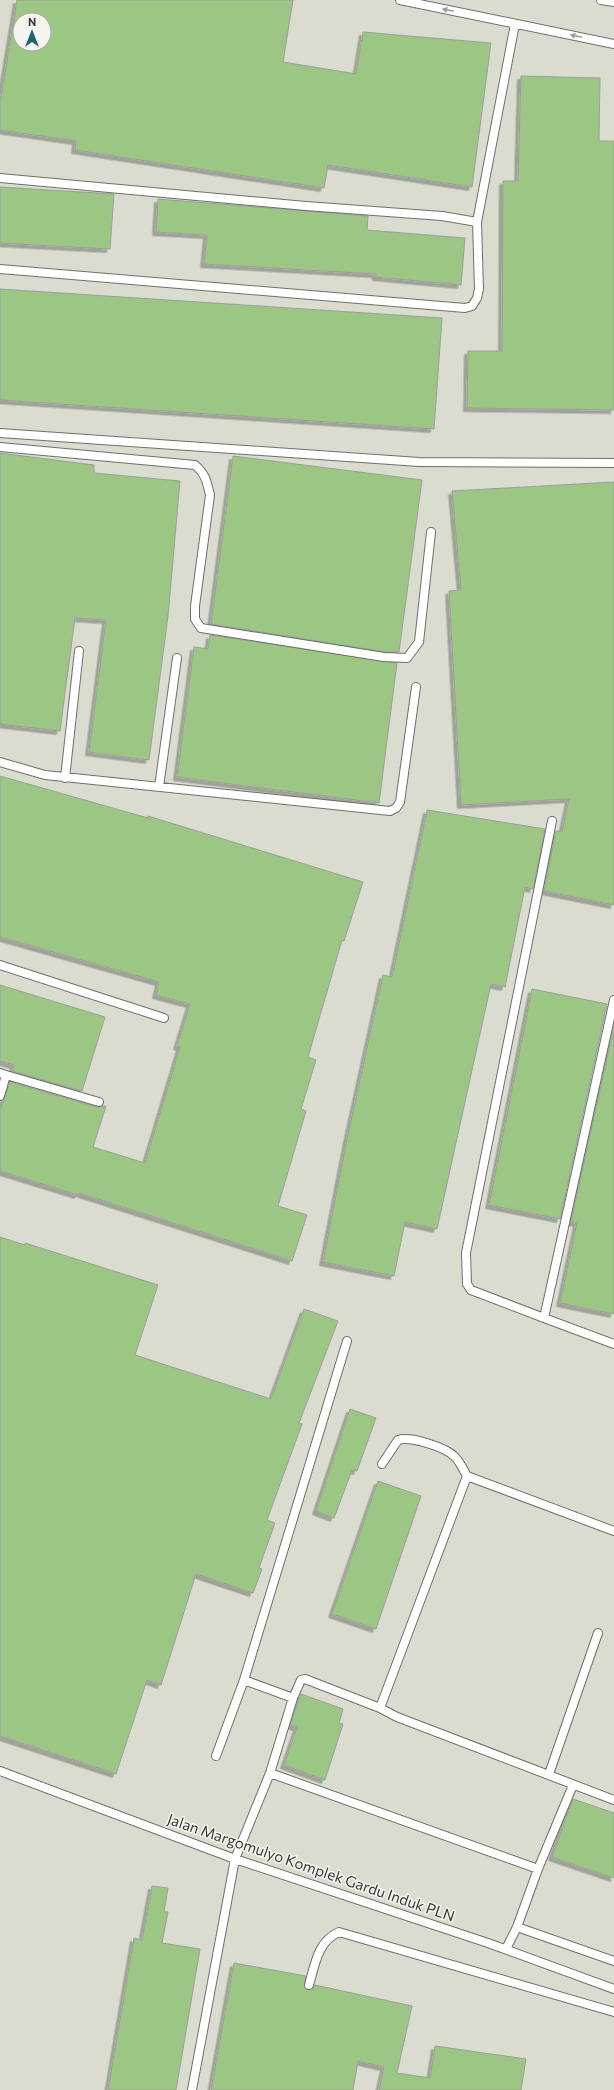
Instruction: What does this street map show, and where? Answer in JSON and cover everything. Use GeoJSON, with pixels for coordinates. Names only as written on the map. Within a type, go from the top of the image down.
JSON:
{"type":"FeatureCollection","features":[{"type":"Feature","properties":{"kind":"lane"},"geometry":{"type":"LineString","coordinates":[[400,0],[614,44]]}},
{"type":"Feature","properties":{"kind":"lane"},"geometry":{"type":"LineString","coordinates":[[601,0],[614,2]]}},
{"type":"Feature","properties":{"kind":"lane"},"geometry":{"type":"LineString","coordinates":[[0,269],[465,308],[472,306],[477,298],[479,289],[477,222],[515,24]]}},
{"type":"Feature","properties":{"kind":"lane"},"geometry":{"type":"LineString","coordinates":[[0,178],[306,206],[442,216],[477,222]]}},
{"type":"Feature","properties":{"kind":"lane"},"geometry":{"type":"LineString","coordinates":[[0,433],[419,462],[614,463]]}},
{"type":"Feature","properties":{"kind":"lane"},"geometry":{"type":"LineString","coordinates":[[0,447],[196,465],[207,479],[210,495],[195,606],[196,619],[201,628],[384,657],[406,658],[419,642],[431,532]]}},
{"type":"Feature","properties":{"kind":"lane"},"geometry":{"type":"LineString","coordinates":[[65,778],[79,651]]}},
{"type":"Feature","properties":{"kind":"lane"},"geometry":{"type":"LineString","coordinates":[[159,787],[177,658]]}},
{"type":"Feature","properties":{"kind":"lane"},"geometry":{"type":"LineString","coordinates":[[0,762],[45,776],[390,811],[396,808],[400,802],[416,688]]}},
{"type":"Feature","properties":{"kind":"lane"},"geometry":{"type":"LineString","coordinates":[[552,821],[466,1254],[467,1284],[471,1290],[614,1344]]}},
{"type":"Feature","properties":{"kind":"lane"},"geometry":{"type":"LineString","coordinates":[[0,965],[164,1018]]}},
{"type":"Feature","properties":{"kind":"lane"},"geometry":{"type":"LineString","coordinates":[[544,1318],[614,1000]]}},
{"type":"Feature","properties":{"kind":"lane"},"geometry":{"type":"LineString","coordinates":[[0,1096],[3,1074],[99,1102]]}},
{"type":"Feature","properties":{"kind":"lane"},"geometry":{"type":"LineString","coordinates":[[216,1756],[244,1680],[347,1341]]}},
{"type":"Feature","properties":{"kind":"lane"},"geometry":{"type":"LineString","coordinates":[[382,1464],[398,1440],[409,1439],[430,1444],[454,1455],[467,1476],[614,1531]]}},
{"type":"Feature","properties":{"kind":"lane"},"geometry":{"type":"LineString","coordinates":[[380,1708],[467,1476]]}},
{"type":"Feature","properties":{"kind":"lane"},"geometry":{"type":"LineString","coordinates":[[549,1774],[598,1633]]}},
{"type":"Feature","properties":{"kind":"lane"},"geometry":{"type":"LineString","coordinates":[[192,2090],[235,1859],[270,1774],[298,1683],[305,1678],[380,1708],[397,1717],[614,1800]]}},
{"type":"Feature","properties":{"kind":"lane"},"geometry":{"type":"LineString","coordinates":[[244,1680],[293,1698]]}},
{"type":"Feature","properties":{"kind":"lane","name":"Jalan Margomulyo Komplek Gardu Induk PLN"},"geometry":{"type":"LineString","coordinates":[[0,1771],[235,1859],[506,1950],[614,1989]]}},
{"type":"Feature","properties":{"kind":"lane"},"geometry":{"type":"LineString","coordinates":[[270,1774],[538,1869]]}},
{"type":"Feature","properties":{"kind":"lane"},"geometry":{"type":"LineString","coordinates":[[506,1950],[573,1785]]}},
{"type":"Feature","properties":{"kind":"lane"},"geometry":{"type":"LineString","coordinates":[[516,1927],[614,1961]]}},
{"type":"Feature","properties":{"kind":"lane"},"geometry":{"type":"LineString","coordinates":[[309,1985],[319,1950],[329,1936],[339,1932],[614,2012]]}},
{"type":"Feature","properties":{"kind":"shaded area"},"geometry":{"type":"Polygon","coordinates":[[[0,0],[614,0],[614,2090],[0,2090],[0,0]]]}},
{"type":"Feature","properties":{"kind":"building"},"geometry":{"type":"Polygon","coordinates":[[[17,0],[293,0],[283,62],[356,74],[363,32],[491,43],[472,187],[328,165],[324,188],[75,150],[76,141],[0,130],[0,103],[12,30],[12,52],[52,52],[52,12],[15,12],[17,0]]]}},
{"type":"Feature","properties":{"kind":"building"},"geometry":{"type":"Polygon","coordinates":[[[521,76],[600,78],[599,141],[614,141],[614,410],[467,408],[468,351],[502,351],[503,181],[518,181],[521,76]]]}},
{"type":"Feature","properties":{"kind":"building"},"geometry":{"type":"Polygon","coordinates":[[[0,187],[114,194],[110,249],[0,243],[0,187]]]}},
{"type":"Feature","properties":{"kind":"building"},"geometry":{"type":"Polygon","coordinates":[[[158,199],[368,216],[367,230],[465,238],[461,285],[376,277],[376,274],[204,264],[207,235],[156,232],[158,199]]]}},
{"type":"Feature","properties":{"kind":"building"},"geometry":{"type":"Polygon","coordinates":[[[0,289],[442,318],[434,429],[0,400],[0,289]]]}},
{"type":"Feature","properties":{"kind":"building"},"geometry":{"type":"Polygon","coordinates":[[[0,453],[94,465],[94,473],[180,481],[168,616],[149,760],[89,752],[106,620],[75,618],[60,731],[0,724],[0,453]]]}},
{"type":"Feature","properties":{"kind":"building"},"geometry":{"type":"Polygon","coordinates":[[[233,456],[422,480],[399,652],[385,652],[211,624],[233,456]]]}},
{"type":"Feature","properties":{"kind":"building"},"geometry":{"type":"Polygon","coordinates":[[[614,482],[614,905],[544,891],[556,831],[562,832],[569,799],[461,805],[449,591],[461,590],[452,491],[614,482]]]}},
{"type":"Feature","properties":{"kind":"building"},"geometry":{"type":"Polygon","coordinates":[[[210,635],[397,663],[379,803],[177,777],[194,647],[208,649],[210,635]]]}},
{"type":"Feature","properties":{"kind":"building"},"geometry":{"type":"Polygon","coordinates":[[[0,776],[148,818],[148,816],[363,882],[344,941],[342,940],[308,1057],[316,1060],[301,1109],[306,1111],[278,1206],[307,1215],[292,1261],[79,1193],[78,1195],[0,1171],[0,1110],[10,1082],[97,1107],[106,1106],[93,1147],[145,1163],[180,1047],[177,1046],[190,1004],[156,995],[159,982],[0,937],[0,776]]]}},
{"type":"Feature","properties":{"kind":"building"},"geometry":{"type":"Polygon","coordinates":[[[427,810],[545,829],[533,889],[525,887],[505,987],[491,984],[437,1229],[405,1222],[394,1276],[323,1262],[347,1139],[383,975],[392,977],[427,810]]]}},
{"type":"Feature","properties":{"kind":"building"},"geometry":{"type":"Polygon","coordinates":[[[0,985],[105,1017],[82,1091],[12,1071],[14,1065],[0,1061],[0,985]]]}},
{"type":"Feature","properties":{"kind":"building"},"geometry":{"type":"Polygon","coordinates":[[[532,989],[607,1004],[560,1219],[489,1205],[532,989]]]}},
{"type":"Feature","properties":{"kind":"building"},"geometry":{"type":"Polygon","coordinates":[[[614,1026],[614,1314],[560,1303],[577,1223],[571,1222],[614,1026]]]}},
{"type":"Feature","properties":{"kind":"building"},"geometry":{"type":"Polygon","coordinates":[[[0,1237],[25,1245],[25,1243],[158,1285],[135,1355],[271,1399],[304,1309],[338,1321],[299,1423],[302,1424],[267,1520],[275,1523],[259,1568],[262,1569],[253,1593],[196,1574],[161,1685],[147,1680],[116,1774],[0,1736],[0,1237]]]}},
{"type":"Feature","properties":{"kind":"building"},"geometry":{"type":"Polygon","coordinates":[[[350,1409],[376,1418],[357,1471],[352,1470],[334,1518],[316,1511],[350,1409]]]}},
{"type":"Feature","properties":{"kind":"building"},"geometry":{"type":"Polygon","coordinates":[[[378,1481],[421,1496],[376,1629],[332,1614],[378,1481]]]}},
{"type":"Feature","properties":{"kind":"building"},"geometry":{"type":"Polygon","coordinates":[[[301,1694],[343,1709],[339,1723],[343,1724],[325,1780],[284,1765],[297,1727],[290,1725],[301,1694]]]}},
{"type":"Feature","properties":{"kind":"building"},"geometry":{"type":"Polygon","coordinates":[[[573,1799],[614,1813],[614,1878],[552,1857],[573,1799]]]}},
{"type":"Feature","properties":{"kind":"building"},"geometry":{"type":"Polygon","coordinates":[[[152,1886],[168,1888],[164,1912],[168,1912],[162,1943],[200,1949],[176,2090],[108,2090],[134,1938],[142,1940],[152,1886]]]}},
{"type":"Feature","properties":{"kind":"building"},"geometry":{"type":"Polygon","coordinates":[[[234,1963],[306,1976],[304,1986],[308,1990],[313,1989],[315,1985],[412,2006],[397,2073],[430,2078],[435,2046],[526,2059],[521,2090],[379,2090],[384,2067],[358,2061],[353,2090],[211,2090],[234,1963]]]}}]}
